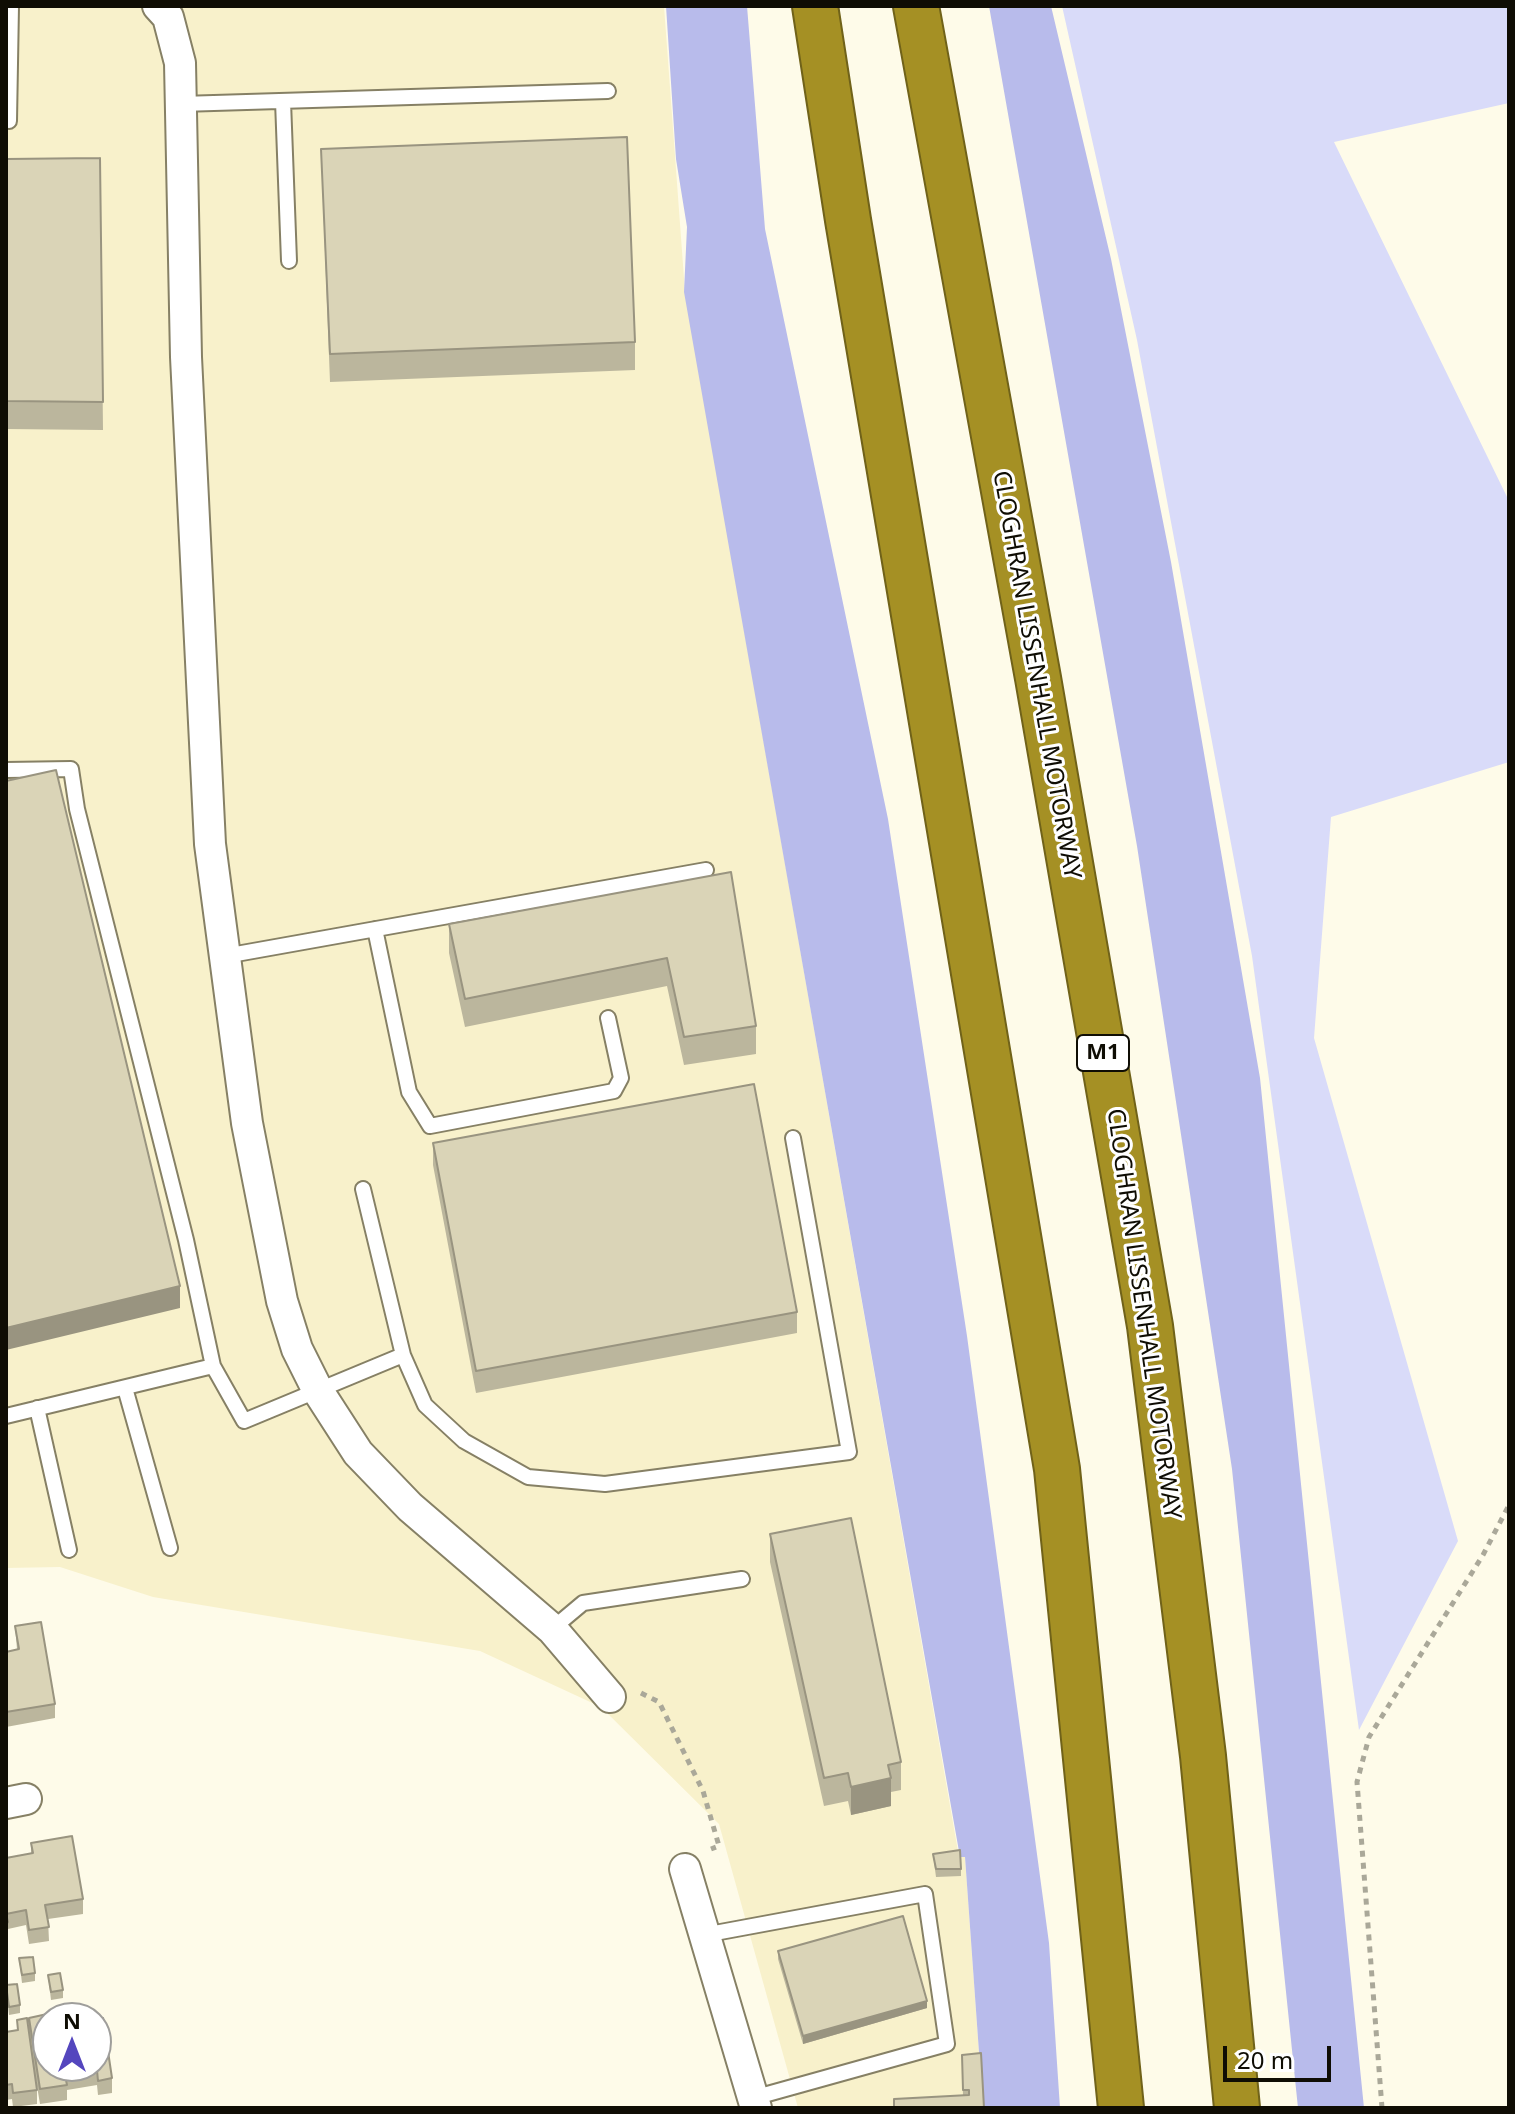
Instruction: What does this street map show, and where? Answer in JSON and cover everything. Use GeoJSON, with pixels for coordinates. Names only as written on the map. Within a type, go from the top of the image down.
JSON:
{"type":"FeatureCollection","features":[{"type":"Feature","properties":{"kind":"highway"},"geometry":{"type":"LineString","coordinates":[[815,6],[1057,1469],[1121,2108]]}},
{"type":"Feature","properties":{"kind":"highway","name":"CLOGHRAN LISSENHALL MOTORWAY"},"geometry":{"type":"LineString","coordinates":[[916,6],[1038,678],[1150,1326],[1203,1756],[1237,2108]]}},
{"type":"Feature","properties":{"kind":"street"},"geometry":{"type":"LineString","coordinates":[[158,6],[168,17],[180,63],[186,357],[210,844],[247,1123],[282,1301],[297,1349],[318,1391],[335,1421],[382,1480],[552,1629],[610,1697]]}},
{"type":"Feature","properties":{"kind":"street"},"geometry":{"type":"LineString","coordinates":[[685,1869],[754,2103]]}},
{"type":"Feature","properties":{"kind":"lane"},"geometry":{"type":"LineString","coordinates":[[9,121],[11,6]]}},
{"type":"Feature","properties":{"kind":"lane"},"geometry":{"type":"LineString","coordinates":[[181,104],[608,91]]}},
{"type":"Feature","properties":{"kind":"lane"},"geometry":{"type":"LineString","coordinates":[[283,101],[289,261]]}},
{"type":"Feature","properties":{"kind":"lane"},"geometry":{"type":"LineString","coordinates":[[6,770],[71,769],[77,809],[186,1240],[213,1366],[244,1421],[403,1355]]}},
{"type":"Feature","properties":{"kind":"lane"},"geometry":{"type":"LineString","coordinates":[[225,956],[706,870]]}},
{"type":"Feature","properties":{"kind":"lane"},"geometry":{"type":"LineString","coordinates":[[375,929],[409,1092],[430,1126],[614,1091],[621,1078],[608,1018]]}},
{"type":"Feature","properties":{"kind":"lane"},"geometry":{"type":"LineString","coordinates":[[363,1189],[403,1355],[425,1405],[464,1441],[528,1477],[605,1484],[849,1452],[793,1138]]}},
{"type":"Feature","properties":{"kind":"lane"},"geometry":{"type":"LineString","coordinates":[[6,1416],[213,1366]]}},
{"type":"Feature","properties":{"kind":"lane"},"geometry":{"type":"LineString","coordinates":[[125,1388],[170,1548]]}},
{"type":"Feature","properties":{"kind":"lane"},"geometry":{"type":"LineString","coordinates":[[37,1408],[69,1550]]}},
{"type":"Feature","properties":{"kind":"lane"},"geometry":{"type":"LineString","coordinates":[[552,1629],[583,1603],[742,1579]]}},
{"type":"Feature","properties":{"kind":"lane"},"geometry":{"type":"LineString","coordinates":[[704,1935],[925,1894],[947,2044],[754,2103]]}},
{"type":"Feature","properties":{"kind":"path"},"geometry":{"type":"LineString","coordinates":[[1382,2108],[1357,1782],[1369,1737],[1476,1567],[1509,1505]]}},
{"type":"Feature","properties":{"kind":"path"},"geometry":{"type":"LineString","coordinates":[[610,1697],[625,1685],[659,1702],[703,1791],[719,1846],[682,1857],[685,1869]]}},
{"type":"Feature","properties":{"kind":"shaded area"},"geometry":{"type":"Polygon","coordinates":[[[6,6],[664,6],[685,292],[959,1857],[965,1857],[983,2108],[798,2108],[719,1824],[601,1707],[480,1651],[153,1597],[60,1567],[6,1568],[6,6]]]}},
{"type":"Feature","properties":{"kind":"shaded area"},"geometry":{"type":"Polygon","coordinates":[[[666,6],[747,6],[765,229],[888,819],[967,1336],[1049,1943],[1060,2108],[983,2108],[965,1857],[960,1857],[684,292],[687,227],[676,159],[666,6]]]}},
{"type":"Feature","properties":{"kind":"shaded area"},"geometry":{"type":"Polygon","coordinates":[[[989,6],[1051,6],[1111,259],[1171,562],[1260,1078],[1364,2108],[1298,2108],[1232,1469],[1137,846],[989,6]]]}},
{"type":"Feature","properties":{"kind":"shaded area"},"geometry":{"type":"Polygon","coordinates":[[[1062,6],[1509,6],[1509,103],[1334,142],[1509,501],[1509,762],[1331,817],[1314,1038],[1458,1541],[1359,1730],[1252,956],[1137,340],[1062,6]]]}},
{"type":"Feature","properties":{"kind":"building"},"geometry":{"type":"Polygon","coordinates":[[[627,137],[635,342],[330,354],[321,149],[627,137]]]}},
{"type":"Feature","properties":{"kind":"building"},"geometry":{"type":"Polygon","coordinates":[[[100,158],[103,402],[6,401],[6,159],[100,158]]]}},
{"type":"Feature","properties":{"kind":"building"},"geometry":{"type":"Polygon","coordinates":[[[56,770],[180,1286],[6,1328],[6,781],[56,770]]]}},
{"type":"Feature","properties":{"kind":"building"},"geometry":{"type":"Polygon","coordinates":[[[731,872],[756,1026],[684,1037],[667,958],[465,999],[449,924],[731,872]]]}},
{"type":"Feature","properties":{"kind":"building"},"geometry":{"type":"Polygon","coordinates":[[[754,1084],[797,1312],[476,1371],[433,1143],[754,1084]]]}},
{"type":"Feature","properties":{"kind":"building"},"geometry":{"type":"Polygon","coordinates":[[[851,1518],[901,1762],[888,1765],[891,1778],[851,1787],[848,1773],[824,1778],[770,1534],[851,1518]]]}},
{"type":"Feature","properties":{"kind":"building"},"geometry":{"type":"Polygon","coordinates":[[[41,1622],[55,1704],[6,1712],[6,1652],[19,1649],[15,1626],[41,1622]]]}},
{"type":"Feature","properties":{"kind":"building"},"geometry":{"type":"Polygon","coordinates":[[[72,1836],[83,1899],[45,1905],[49,1927],[29,1930],[26,1910],[6,1914],[6,1858],[33,1853],[31,1843],[72,1836]]]}},
{"type":"Feature","properties":{"kind":"building"},"geometry":{"type":"Polygon","coordinates":[[[960,1850],[961,1869],[936,1869],[933,1854],[960,1850]]]}},
{"type":"Feature","properties":{"kind":"building"},"geometry":{"type":"Polygon","coordinates":[[[903,1916],[927,2001],[803,2036],[778,1951],[903,1916]]]}},
{"type":"Feature","properties":{"kind":"building"},"geometry":{"type":"Polygon","coordinates":[[[33,1957],[35,1973],[22,1975],[19,1958],[33,1957]]]}},
{"type":"Feature","properties":{"kind":"building"},"geometry":{"type":"Polygon","coordinates":[[[60,1973],[63,1990],[51,1992],[48,1975],[60,1973]]]}},
{"type":"Feature","properties":{"kind":"building"},"geometry":{"type":"Polygon","coordinates":[[[17,1984],[20,2005],[9,2007],[6,1985],[17,1984]]]}},
{"type":"Feature","properties":{"kind":"building"},"geometry":{"type":"Polygon","coordinates":[[[27,2018],[32,2082],[36,2082],[37,2090],[13,2093],[12,2084],[6,2085],[6,2032],[18,2030],[17,2020],[27,2018]]]}},
{"type":"Feature","properties":{"kind":"building"},"geometry":{"type":"Polygon","coordinates":[[[981,2053],[984,2108],[894,2108],[894,2099],[969,2095],[969,2090],[963,2090],[962,2055],[981,2053]]]}},
{"type":"Feature","properties":{"kind":"building"},"geometry":{"type":"Polygon","coordinates":[[[39,2082],[66,2082],[67,2085],[40,2089],[39,2082]]]}}]}
